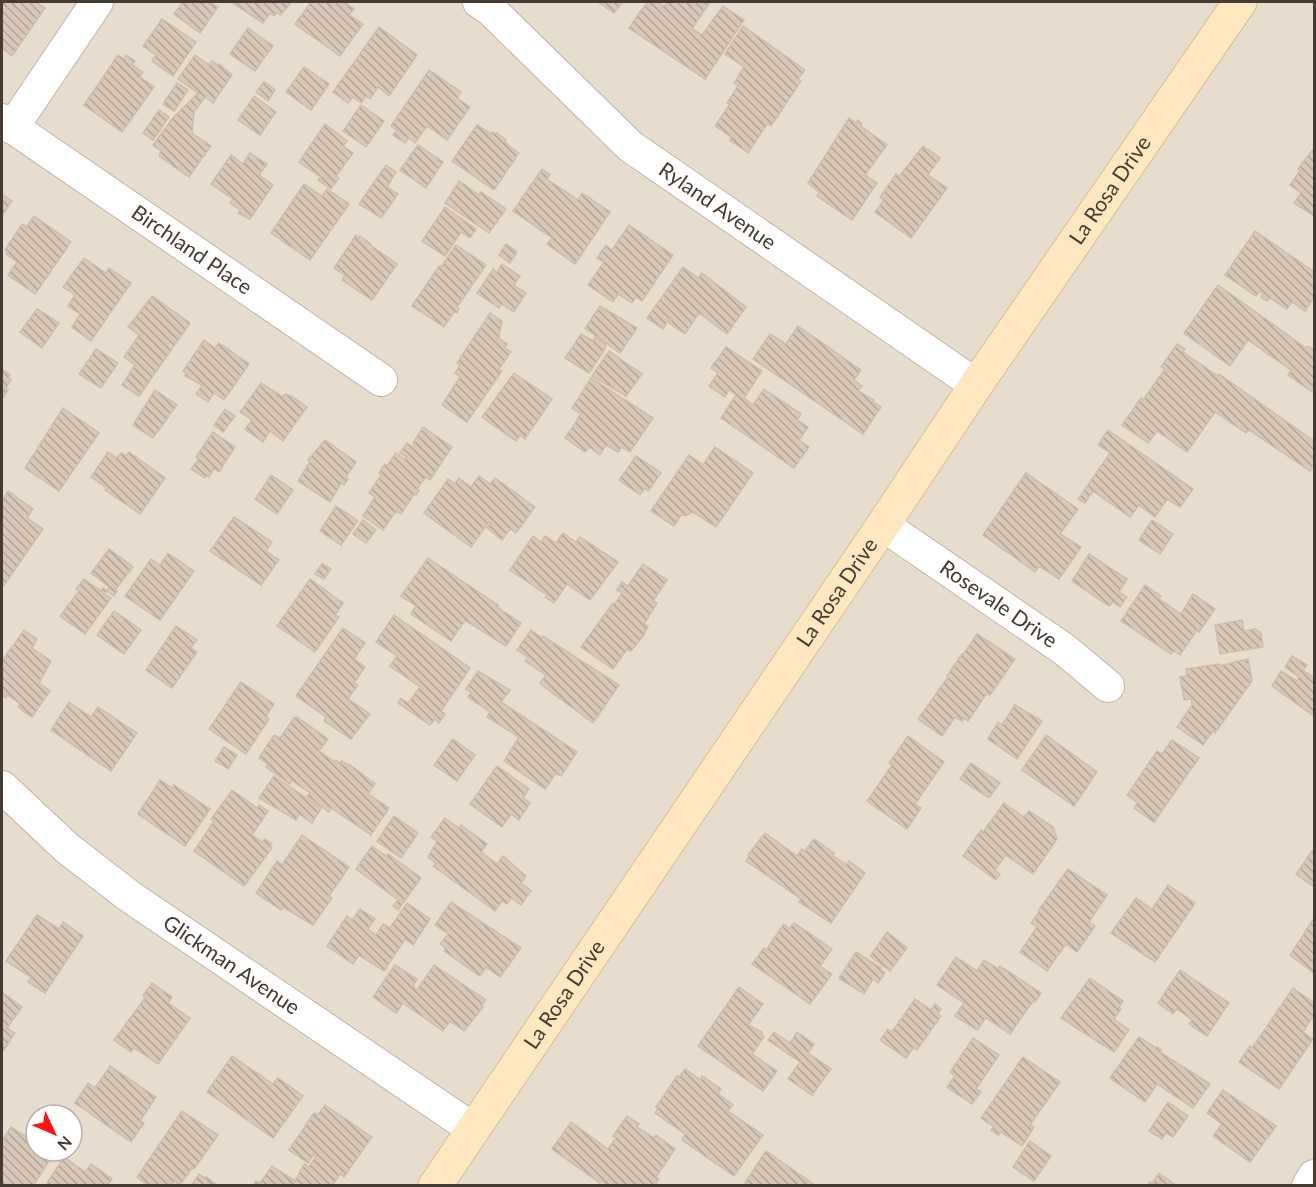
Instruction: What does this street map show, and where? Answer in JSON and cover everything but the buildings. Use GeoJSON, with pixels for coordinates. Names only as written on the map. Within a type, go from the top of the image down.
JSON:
{"type":"FeatureCollection","features":[{"type":"Feature","properties":{"kind":"street"},"geometry":{"type":"LineString","coordinates":[[7,124],[97,2]]}},
{"type":"Feature","properties":{"kind":"street","name":"Ryland Avenue"},"geometry":{"type":"LineString","coordinates":[[479,2],[491,10],[630,146],[976,385]]}},
{"type":"Feature","properties":{"kind":"street","name":"La Rosa Drive"},"geometry":{"type":"LineString","coordinates":[[435,1185],[976,385],[1240,2]]}},
{"type":"Feature","properties":{"kind":"street","name":"Birchland Place"},"geometry":{"type":"LineString","coordinates":[[7,124],[381,380]]}},
{"type":"Feature","properties":{"kind":"street","name":"Rosevale Drive"},"geometry":{"type":"LineString","coordinates":[[883,525],[1065,650],[1108,687]]}},
{"type":"Feature","properties":{"kind":"street","name":"Glickman Avenue"},"geometry":{"type":"LineString","coordinates":[[2,787],[67,848],[129,896],[473,1129]]}},
{"type":"Feature","properties":{"kind":"street"},"geometry":{"type":"LineString","coordinates":[[1308,1185],[1314,1176]]}},
{"type":"Feature","properties":{"kind":"shaded area"},"geometry":{"type":"Polygon","coordinates":[[[2,2],[1314,2],[1314,1185],[2,1186],[2,2]]]}}]}
